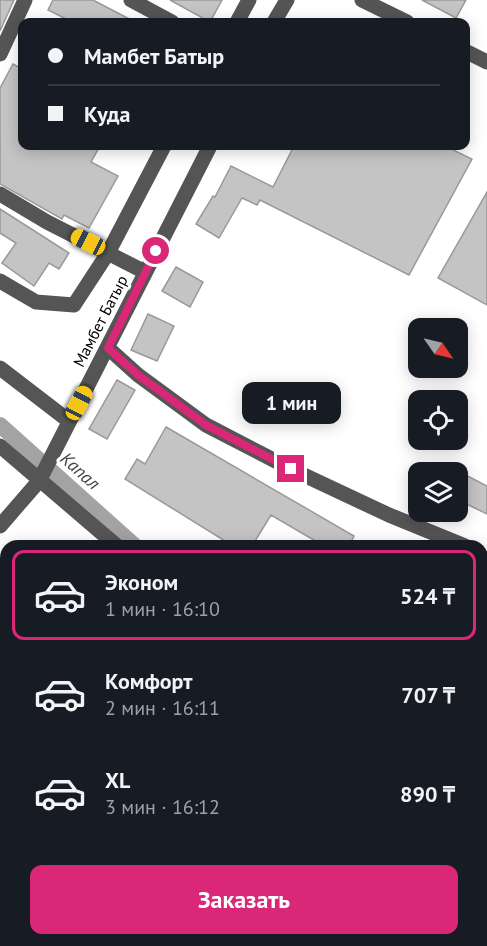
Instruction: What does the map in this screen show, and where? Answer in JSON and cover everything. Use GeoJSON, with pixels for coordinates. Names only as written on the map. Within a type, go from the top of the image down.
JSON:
{"type":"FeatureCollection","features":[{"type":"Feature","properties":{"kind":"street"},"geometry":{"type":"LineString","coordinates":[[0,54],[25,0]]}},
{"type":"Feature","properties":{"kind":"street"},"geometry":{"type":"LineString","coordinates":[[131,0],[165,18]]}},
{"type":"Feature","properties":{"kind":"street"},"geometry":{"type":"LineString","coordinates":[[239,18],[249,0]]}},
{"type":"Feature","properties":{"kind":"street"},"geometry":{"type":"LineString","coordinates":[[276,18],[287,0]]}},
{"type":"Feature","properties":{"kind":"street"},"geometry":{"type":"LineString","coordinates":[[362,0],[399,18]]}},
{"type":"Feature","properties":{"kind":"street"},"geometry":{"type":"LineString","coordinates":[[470,54],[487,62]]}},
{"type":"Feature","properties":{"kind":"street"},"geometry":{"type":"LineString","coordinates":[[0,281],[36,302],[74,305],[108,253],[162,150]]}},
{"type":"Feature","properties":{"kind":"street","name":"Мамбет Батыр"},"geometry":{"type":"LineString","coordinates":[[0,526],[39,482],[208,150]]}},
{"type":"Feature","properties":{"kind":"street"},"geometry":{"type":"LineString","coordinates":[[0,194],[47,222],[145,272]]}},
{"type":"Feature","properties":{"kind":"street"},"geometry":{"type":"LineString","coordinates":[[108,348],[138,375],[206,425],[291,469],[389,515],[450,540]]}},
{"type":"Feature","properties":{"kind":"street"},"geometry":{"type":"LineString","coordinates":[[0,368],[69,421]]}},
{"type":"Feature","properties":{"kind":"street"},"geometry":{"type":"LineString","coordinates":[[0,446],[39,482],[110,540]]}},
{"type":"Feature","properties":{"kind":"building"},"geometry":{"type":"Polygon","coordinates":[[[0,0],[14,0],[0,31],[0,0]]]}},
{"type":"Feature","properties":{"kind":"building"},"geometry":{"type":"Polygon","coordinates":[[[53,0],[93,0],[127,18],[64,18],[48,10],[53,0]]]}},
{"type":"Feature","properties":{"kind":"building"},"geometry":{"type":"Polygon","coordinates":[[[170,0],[222,0],[212,18],[203,18],[170,0]]]}},
{"type":"Feature","properties":{"kind":"building"},"geometry":{"type":"Polygon","coordinates":[[[422,0],[466,0],[456,18],[422,0]]]}},
{"type":"Feature","properties":{"kind":"building"},"geometry":{"type":"Polygon","coordinates":[[[13,64],[18,67],[18,150],[98,150],[91,162],[118,176],[89,228],[64,215],[62,219],[0,184],[0,88],[13,64]]]}},
{"type":"Feature","properties":{"kind":"building"},"geometry":{"type":"Polygon","coordinates":[[[292,150],[453,150],[472,159],[409,275],[260,200],[257,205],[242,198],[219,238],[196,224],[213,196],[215,197],[231,166],[273,187],[292,150]]]}},
{"type":"Feature","properties":{"kind":"building"},"geometry":{"type":"Polygon","coordinates":[[[487,192],[487,305],[438,278],[487,192]]]}},
{"type":"Feature","properties":{"kind":"building"},"geometry":{"type":"Polygon","coordinates":[[[0,209],[69,253],[59,269],[49,263],[34,286],[2,263],[16,243],[0,233],[0,209]]]}},
{"type":"Feature","properties":{"kind":"building"},"geometry":{"type":"Polygon","coordinates":[[[176,267],[203,282],[190,307],[162,291],[176,267]]]}},
{"type":"Feature","properties":{"kind":"building"},"geometry":{"type":"Polygon","coordinates":[[[148,314],[174,326],[157,361],[131,350],[148,314]]]}},
{"type":"Feature","properties":{"kind":"building"},"geometry":{"type":"Polygon","coordinates":[[[117,380],[135,390],[107,439],[89,429],[117,380]]]}},
{"type":"Feature","properties":{"kind":"building"},"geometry":{"type":"Polygon","coordinates":[[[166,427],[354,536],[352,540],[314,540],[271,515],[256,540],[223,540],[125,479],[137,459],[145,464],[166,427]]]}},
{"type":"Feature","properties":{"kind":"building"},"geometry":{"type":"Polygon","coordinates":[[[468,476],[487,486],[487,514],[468,505],[468,476]]]}},
{"type":"Feature","properties":{"kind":"waterway","name":"Капал"},"geometry":{"type":"LineString","coordinates":[[0,425],[128,540]]}},
{"type":"Feature","properties":{"kind":"route"},"geometry":{"type":"LineString","coordinates":[[156,251],[108,348],[138,375],[206,425],[291,469]]}}]}
